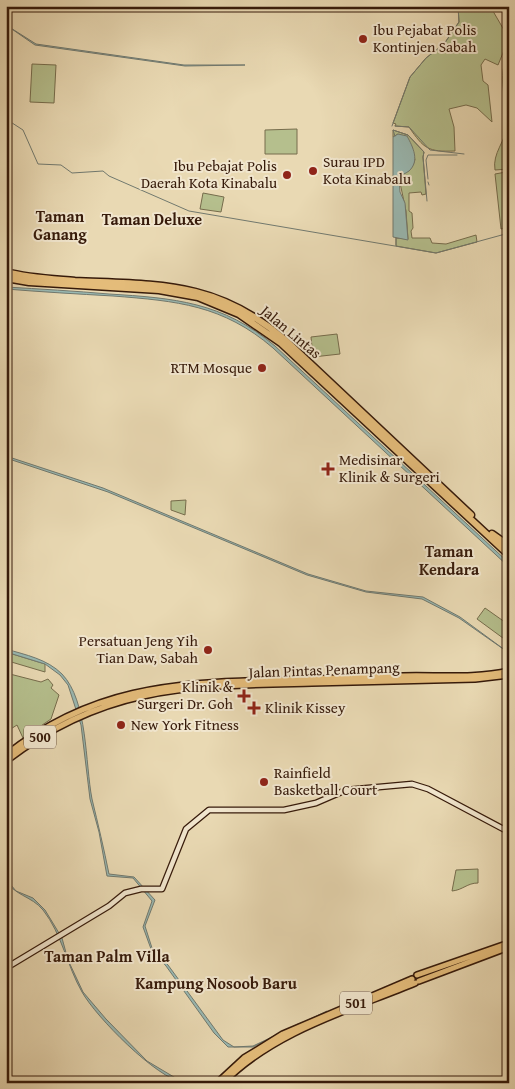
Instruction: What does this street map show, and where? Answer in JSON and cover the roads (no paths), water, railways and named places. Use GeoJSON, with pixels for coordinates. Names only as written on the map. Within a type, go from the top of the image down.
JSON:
{"type":"FeatureCollection","features":[{"type":"Feature","properties":{"kind":"highway"},"geometry":{"type":"LineString","coordinates":[[6,273],[10,278]]}},
{"type":"Feature","properties":{"kind":"highway","name":"Jalan Lintas"},"geometry":{"type":"LineString","coordinates":[[6,273],[51,279],[158,285],[200,292],[238,307],[266,324],[509,550]]}},
{"type":"Feature","properties":{"kind":"highway","name":"Jalan Lintas"},"geometry":{"type":"LineString","coordinates":[[10,278],[168,291],[206,300],[239,314],[270,335],[509,557]]}},
{"type":"Feature","properties":{"kind":"highway"},"geometry":{"type":"LineString","coordinates":[[158,285],[158,288],[168,291]]}},
{"type":"Feature","properties":{"kind":"highway"},"geometry":{"type":"LineString","coordinates":[[304,359],[314,370],[311,372]]}},
{"type":"Feature","properties":{"kind":"highway"},"geometry":{"type":"LineString","coordinates":[[384,433],[383,436],[388,443]]}},
{"type":"Feature","properties":{"kind":"highway","name":"Jalan Lintas"},"geometry":{"type":"LineString","coordinates":[[498,539],[509,546]]}},
{"type":"Feature","properties":{"kind":"main road","name":"Jalan Pintas Penampang"},"geometry":{"type":"LineString","coordinates":[[6,756],[40,732],[79,714],[123,696],[172,685],[509,671]]}},
{"type":"Feature","properties":{"kind":"main road","name":"Jalan Pintas Penampang"},"geometry":{"type":"LineString","coordinates":[[6,761],[79,714],[118,701],[172,689],[365,681],[472,679],[509,675]]}},
{"type":"Feature","properties":{"kind":"main road"},"geometry":{"type":"LineString","coordinates":[[351,678],[365,681]]}},
{"type":"Feature","properties":{"kind":"main road"},"geometry":{"type":"LineString","coordinates":[[301,679],[307,683]]}},
{"type":"Feature","properties":{"kind":"main road"},"geometry":{"type":"LineString","coordinates":[[6,968],[109,906],[125,893],[162,888],[186,830],[199,816],[209,810],[284,810],[316,803],[346,790],[412,784],[428,789],[509,832]]}},
{"type":"Feature","properties":{"kind":"main road","name":"501"},"geometry":{"type":"LineString","coordinates":[[217,1083],[244,1058],[289,1032],[509,943]]}},
{"type":"Feature","properties":{"kind":"main road","name":"501"},"geometry":{"type":"LineString","coordinates":[[482,955],[509,947]]}},
{"type":"Feature","properties":{"kind":"main road","name":"501"},"geometry":{"type":"LineString","coordinates":[[304,1029],[416,980]]}},
{"type":"Feature","properties":{"kind":"main road"},"geometry":{"type":"LineString","coordinates":[[328,1015],[330,1017],[338,1015]]}},
{"type":"Feature","properties":{"kind":"main road"},"geometry":{"type":"LineString","coordinates":[[223,1083],[251,1059],[295,1033],[304,1036],[304,1029],[289,1032]]}},
{"type":"Feature","properties":{"kind":"water"},"geometry":{"type":"Polygon","coordinates":[[[6,25],[36,44],[184,65],[245,65],[185,66],[35,45],[6,25]]]}},
{"type":"Feature","properties":{"kind":"water"},"geometry":{"type":"Polygon","coordinates":[[[398,134],[407,136],[415,158],[409,171],[399,178],[400,192],[405,203],[408,240],[393,237],[393,137],[398,134]]]}},
{"type":"Feature","properties":{"kind":"water"},"geometry":{"type":"Polygon","coordinates":[[[6,287],[176,301],[217,311],[256,331],[275,346],[509,563],[509,567],[273,348],[236,322],[217,314],[179,303],[136,298],[6,289],[6,287]]]}},
{"type":"Feature","properties":{"kind":"water"},"geometry":{"type":"Polygon","coordinates":[[[6,456],[103,488],[308,574],[366,591],[423,597],[460,617],[509,653],[459,618],[422,599],[366,592],[307,575],[108,492],[6,458],[6,456]]]}},
{"type":"Feature","properties":{"kind":"water"},"geometry":{"type":"Polygon","coordinates":[[[6,649],[36,658],[50,665],[62,674],[70,686],[77,700],[81,716],[92,799],[109,874],[134,877],[155,900],[145,926],[152,948],[168,965],[223,1040],[234,1047],[228,1047],[214,1033],[166,966],[151,949],[143,927],[152,901],[133,878],[107,876],[99,832],[90,799],[81,725],[68,685],[60,675],[45,664],[6,652],[6,649]]]}},
{"type":"Feature","properties":{"kind":"water"},"geometry":{"type":"Polygon","coordinates":[[[6,879],[16,891],[33,898],[45,910],[62,938],[68,960],[83,992],[106,1019],[147,1061],[184,1083],[172,1079],[143,1059],[100,1016],[82,992],[50,919],[38,905],[33,901],[17,892],[13,889],[6,879]]]}},
{"type":"Feature","properties":{"kind":"water"},"geometry":{"type":"Polygon","coordinates":[[[327,1011],[329,1013],[304,1022],[327,1011]]]}},
{"type":"Feature","properties":{"kind":"water"},"geometry":{"type":"Polygon","coordinates":[[[279,1034],[253,1047],[234,1047],[253,1046],[279,1034]]]}},
{"type":"Feature","properties":{"kind":"waterway"},"geometry":{"type":"LineString","coordinates":[[392,126],[410,77],[426,58],[444,44],[459,22],[458,6]]}},
{"type":"Feature","properties":{"kind":"waterway"},"geometry":{"type":"LineString","coordinates":[[6,119],[23,130],[38,164],[61,165],[72,173],[103,171],[109,176],[189,211],[436,253],[509,233]]}},
{"type":"Feature","properties":{"kind":"waterway"},"geometry":{"type":"LineString","coordinates":[[395,126],[409,127],[430,150],[464,154]]}},
{"type":"Feature","properties":{"kind":"waterway"},"geometry":{"type":"LineString","coordinates":[[395,136],[393,130],[408,135],[424,152],[427,201]]}},
{"type":"Feature","properties":{"kind":"waterway"},"geometry":{"type":"LineString","coordinates":[[428,179],[426,160],[428,155],[457,155]]}},
{"type":"Feature","properties":{"kind":"waterway"},"geometry":{"type":"LineString","coordinates":[[396,238],[396,245]]}},
{"type":"Feature","properties":{"kind":"place","name":"Ibu Pejabat Polis Kontinjen Sabah"},"geometry":{"type":"Point","coordinates":[363,39]}},
{"type":"Feature","properties":{"kind":"place","name":"Surau IPD Kota Kinabalu"},"geometry":{"type":"Point","coordinates":[313,171]}},
{"type":"Feature","properties":{"kind":"place","name":"Ibu Pebajat Polis Daerah Kota Kinabalu"},"geometry":{"type":"Point","coordinates":[287,175]}},
{"type":"Feature","properties":{"kind":"place","name":"RTM Mosque"},"geometry":{"type":"Point","coordinates":[262,368]}},
{"type":"Feature","properties":{"kind":"place","name":"Medisinar Klinik & Surgeri"},"geometry":{"type":"Point","coordinates":[328,469]}},
{"type":"Feature","properties":{"kind":"place","name":"Persatuan Jeng Yih Tian Daw, Sabah"},"geometry":{"type":"Point","coordinates":[208,650]}},
{"type":"Feature","properties":{"kind":"place","name":"Klinik & Surgeri Dr. Goh"},"geometry":{"type":"Point","coordinates":[244,696]}},
{"type":"Feature","properties":{"kind":"place","name":"Klinik Kissey"},"geometry":{"type":"Point","coordinates":[254,708]}},
{"type":"Feature","properties":{"kind":"place","name":"New York Fitness"},"geometry":{"type":"Point","coordinates":[121,725]}},
{"type":"Feature","properties":{"kind":"place","name":"Rainfield Basketball Court"},"geometry":{"type":"Point","coordinates":[264,782]}},
{"type":"Feature","properties":{"kind":"district","name":"Taman Deluxe"},"geometry":{"type":"Point","coordinates":[152,219]}},
{"type":"Feature","properties":{"kind":"district","name":"Taman Ganang"},"geometry":{"type":"Point","coordinates":[60,225]}},
{"type":"Feature","properties":{"kind":"district","name":"Taman Kendara"},"geometry":{"type":"Point","coordinates":[449,560]}},
{"type":"Feature","properties":{"kind":"district","name":"Taman Palm Villa"},"geometry":{"type":"Point","coordinates":[107,956]}},
{"type":"Feature","properties":{"kind":"district","name":"Kampung Nosoob Baru"},"geometry":{"type":"Point","coordinates":[216,983]}}]}
